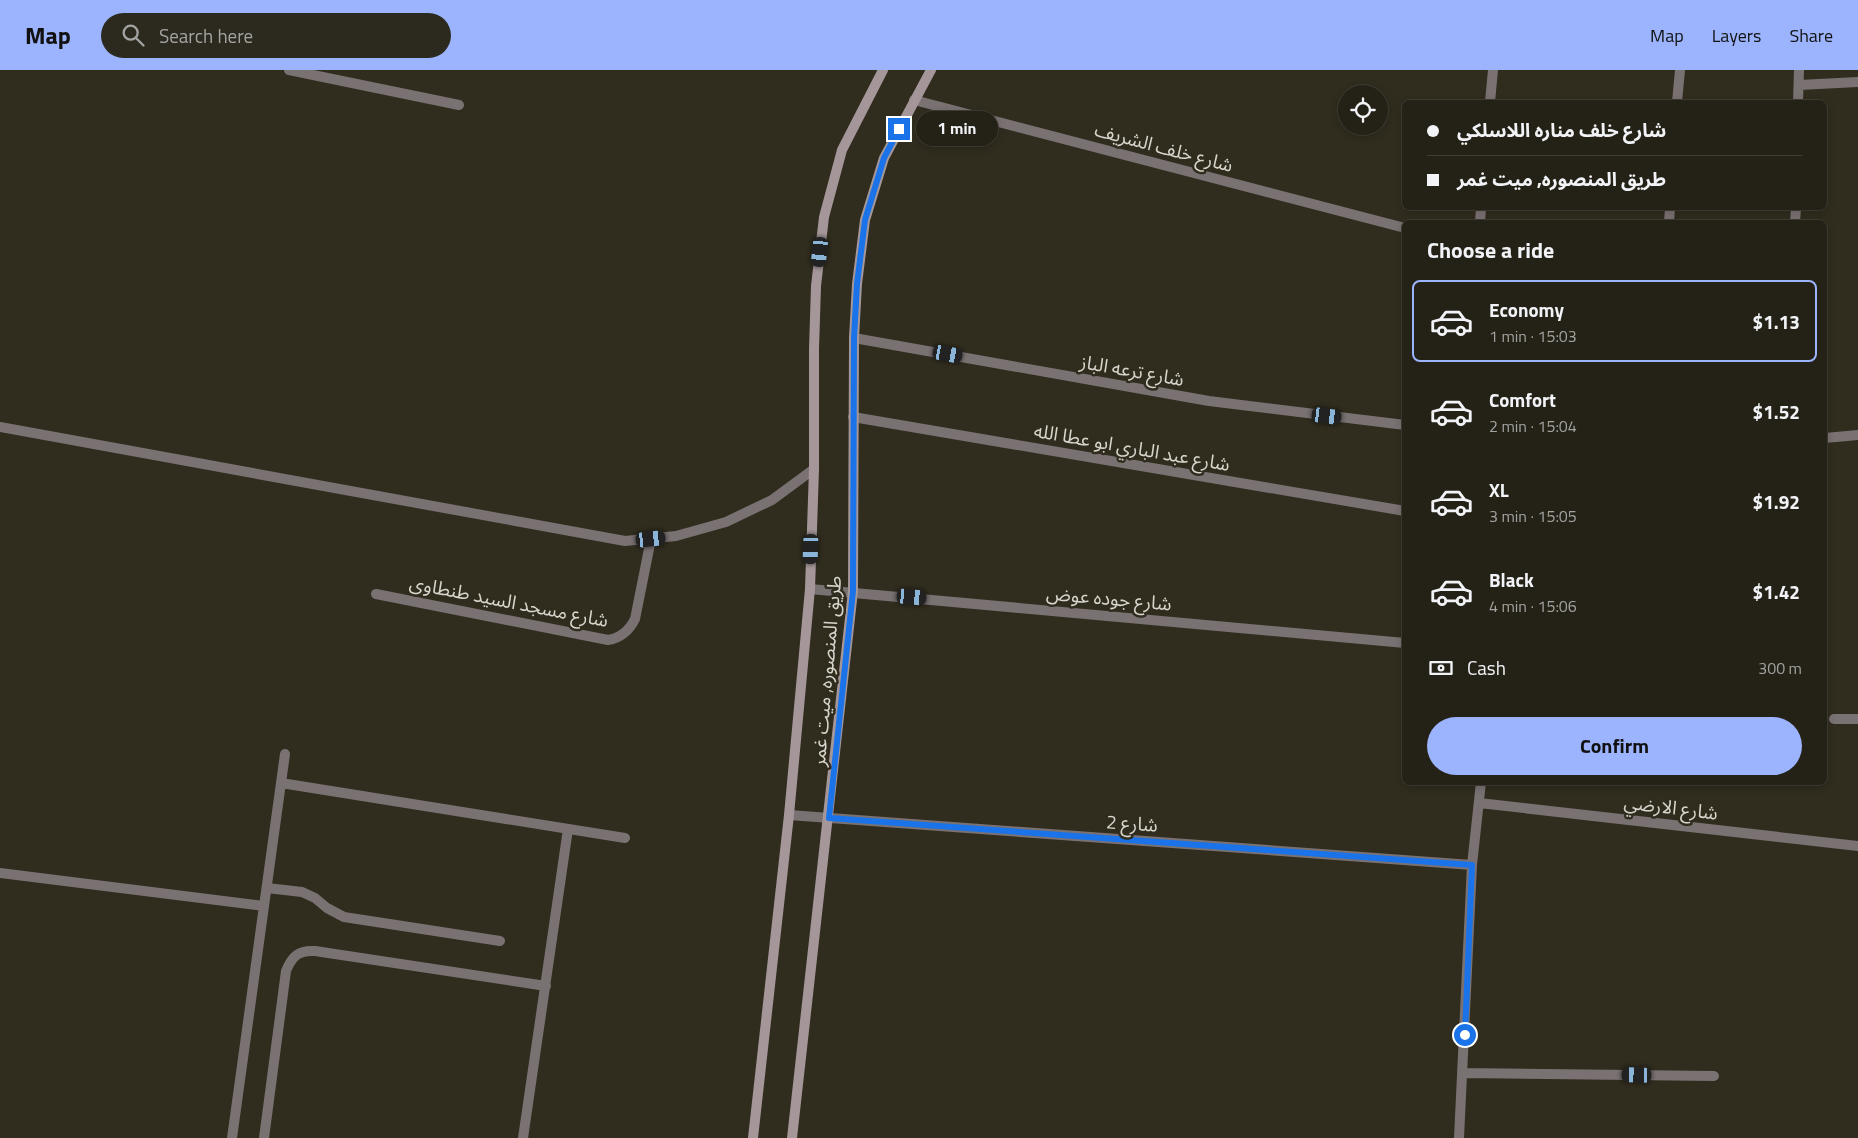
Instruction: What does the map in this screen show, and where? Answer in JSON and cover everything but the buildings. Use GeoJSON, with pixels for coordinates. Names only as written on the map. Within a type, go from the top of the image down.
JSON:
{"type":"FeatureCollection","features":[{"type":"Feature","properties":{"kind":"main road","name":"طريق المنصوره, ميت غمر"},"geometry":{"type":"LineString","coordinates":[[754,1138],[789,815],[810,588],[814,469],[816,286],[824,217],[842,150],[883,70]]}},
{"type":"Feature","properties":{"kind":"main road","name":"طريق المنصوره, ميت غمر"},"geometry":{"type":"LineString","coordinates":[[792,1138],[853,591],[854,338],[857,284],[865,220],[884,158],[931,70]]}},
{"type":"Feature","properties":{"kind":"street"},"geometry":{"type":"LineString","coordinates":[[289,70],[458,106]]}},
{"type":"Feature","properties":{"kind":"street"},"geometry":{"type":"LineString","coordinates":[[1490,100],[1492,70]]}},
{"type":"Feature","properties":{"kind":"street"},"geometry":{"type":"LineString","coordinates":[[1677,100],[1680,70]]}},
{"type":"Feature","properties":{"kind":"street"},"geometry":{"type":"LineString","coordinates":[[1798,100],[1799,70]]}},
{"type":"Feature","properties":{"kind":"street"},"geometry":{"type":"LineString","coordinates":[[1799,85],[1858,82]]}},
{"type":"Feature","properties":{"kind":"street","name":"شارع خلف الشريف"},"geometry":{"type":"LineString","coordinates":[[914,100],[1402,227]]}},
{"type":"Feature","properties":{"kind":"street","name":"شارع ترعه الباز"},"geometry":{"type":"LineString","coordinates":[[854,338],[1209,401],[1402,425]]}},
{"type":"Feature","properties":{"kind":"street","name":"شارع عبد الباري ابو عطا الله"},"geometry":{"type":"LineString","coordinates":[[854,417],[1402,510]]}},
{"type":"Feature","properties":{"kind":"street"},"geometry":{"type":"LineString","coordinates":[[0,427],[625,541],[676,536],[726,522],[772,500],[814,469]]}},
{"type":"Feature","properties":{"kind":"street"},"geometry":{"type":"LineString","coordinates":[[1827,438],[1858,435]]}},
{"type":"Feature","properties":{"kind":"street","name":"شارع مسجد السيد طنطاوى"},"geometry":{"type":"LineString","coordinates":[[376,594],[608,640],[624,634],[631,627],[635,619],[651,539]]}},
{"type":"Feature","properties":{"kind":"street","name":"شارع جوده عوض"},"geometry":{"type":"LineString","coordinates":[[810,588],[1402,643]]}},
{"type":"Feature","properties":{"kind":"street"},"geometry":{"type":"LineString","coordinates":[[1834,718],[1858,719]]}},
{"type":"Feature","properties":{"kind":"street"},"geometry":{"type":"LineString","coordinates":[[232,1138],[285,754]]}},
{"type":"Feature","properties":{"kind":"street"},"geometry":{"type":"LineString","coordinates":[[281,783],[625,838]]}},
{"type":"Feature","properties":{"kind":"street"},"geometry":{"type":"LineString","coordinates":[[1459,1138],[1472,865],[1481,785]]}},
{"type":"Feature","properties":{"kind":"street","name":"شارع الارضي"},"geometry":{"type":"LineString","coordinates":[[1479,802],[1858,846]]}},
{"type":"Feature","properties":{"kind":"street","name":"شارع 2"},"geometry":{"type":"LineString","coordinates":[[789,815],[1472,865]]}},
{"type":"Feature","properties":{"kind":"street"},"geometry":{"type":"LineString","coordinates":[[524,1138],[568,829]]}},
{"type":"Feature","properties":{"kind":"street"},"geometry":{"type":"LineString","coordinates":[[0,873],[264,906]]}},
{"type":"Feature","properties":{"kind":"street"},"geometry":{"type":"LineString","coordinates":[[266,888],[302,892],[344,917],[500,941]]}},
{"type":"Feature","properties":{"kind":"street"},"geometry":{"type":"LineString","coordinates":[[264,1138],[286,971],[296,954],[305,950],[315,951],[546,986]]}},
{"type":"Feature","properties":{"kind":"street"},"geometry":{"type":"LineString","coordinates":[[1463,1073],[1714,1076]]}},
{"type":"Feature","properties":{"kind":"route"},"geometry":{"type":"LineString","coordinates":[[899,129],[884,158],[865,220],[857,284],[854,338],[853,591],[829,818],[1472,865],[1465,1035]]}}]}
